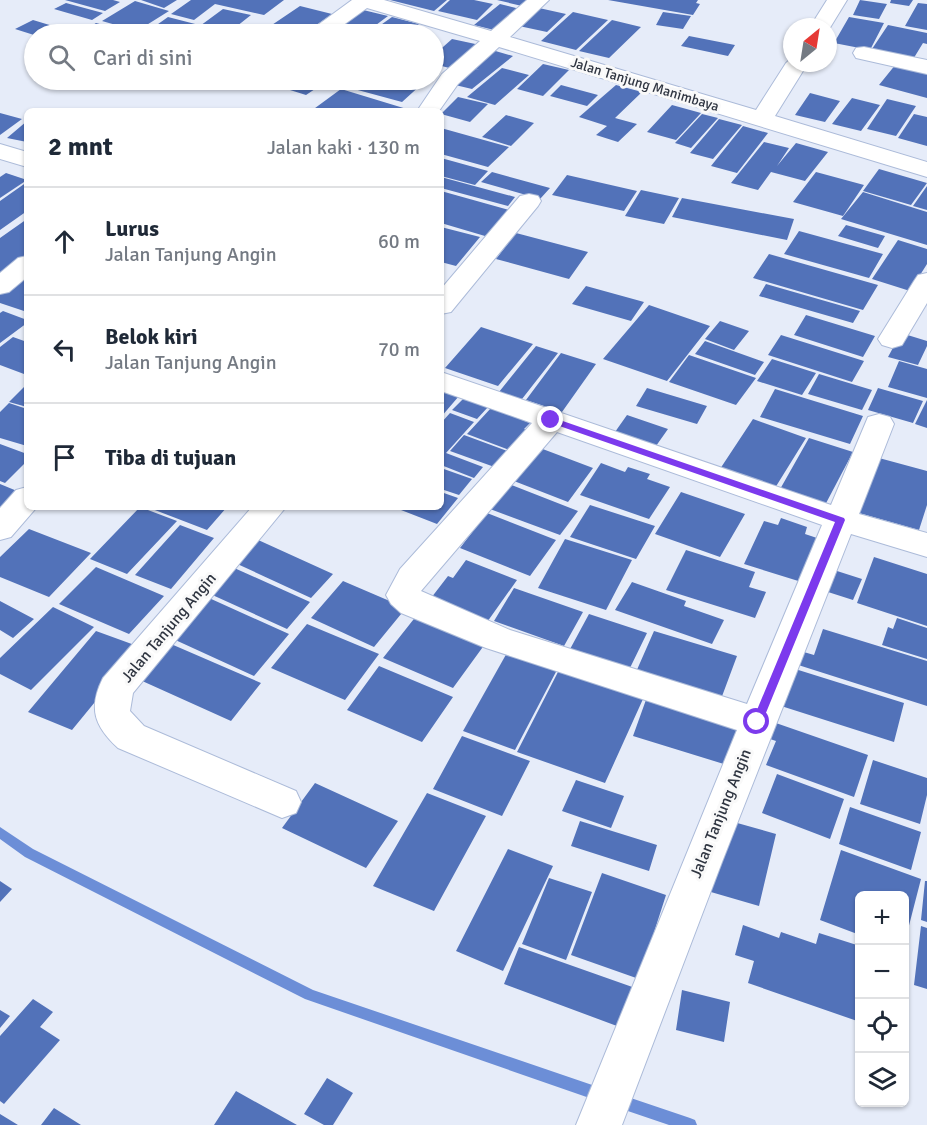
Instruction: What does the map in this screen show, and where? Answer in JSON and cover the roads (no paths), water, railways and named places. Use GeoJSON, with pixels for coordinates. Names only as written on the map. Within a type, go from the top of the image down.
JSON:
{"type":"FeatureCollection","features":[{"type":"Feature","properties":{"kind":"street"},"geometry":{"type":"LineString","coordinates":[[331,24],[363,0]]}},
{"type":"Feature","properties":{"kind":"street","name":"Jalan Tanjung Manimbaya"},"geometry":{"type":"LineString","coordinates":[[363,0],[443,24]]}},
{"type":"Feature","properties":{"kind":"street"},"geometry":{"type":"LineString","coordinates":[[444,88],[450,79],[539,0]]}},
{"type":"Feature","properties":{"kind":"street"},"geometry":{"type":"LineString","coordinates":[[826,18],[837,0]]}},
{"type":"Feature","properties":{"kind":"street","name":"Jalan Tanjung Manimbaya"},"geometry":{"type":"LineString","coordinates":[[444,24],[925,167]]}},
{"type":"Feature","properties":{"kind":"street"},"geometry":{"type":"LineString","coordinates":[[864,53],[927,68]]}},
{"type":"Feature","properties":{"kind":"street"},"geometry":{"type":"LineString","coordinates":[[762,119],[791,72]]}},
{"type":"Feature","properties":{"kind":"street"},"geometry":{"type":"LineString","coordinates":[[430,108],[442,90]]}},
{"type":"Feature","properties":{"kind":"street"},"geometry":{"type":"LineString","coordinates":[[0,151],[24,159]]}},
{"type":"Feature","properties":{"kind":"street"},"geometry":{"type":"LineString","coordinates":[[444,302],[529,201]]}},
{"type":"Feature","properties":{"kind":"street"},"geometry":{"type":"LineString","coordinates":[[0,286],[24,266]]}},
{"type":"Feature","properties":{"kind":"street"},"geometry":{"type":"LineString","coordinates":[[892,339],[924,293]]}},
{"type":"Feature","properties":{"kind":"street"},"geometry":{"type":"LineString","coordinates":[[444,382],[840,520],[927,545]]}},
{"type":"Feature","properties":{"kind":"street"},"geometry":{"type":"LineString","coordinates":[[551,420],[412,578],[404,590],[404,595],[413,604],[498,639],[757,722]]}},
{"type":"Feature","properties":{"kind":"street","name":"Jalan Tanjung Angin"},"geometry":{"type":"LineString","coordinates":[[599,1125],[643,1007],[879,424]]}},
{"type":"Feature","properties":{"kind":"street"},"geometry":{"type":"LineString","coordinates":[[0,529],[24,501]]}},
{"type":"Feature","properties":{"kind":"street","name":"Jalan Tanjung Angin"},"geometry":{"type":"LineString","coordinates":[[267,510],[116,688],[110,707],[115,723],[132,737],[282,802]]}},
{"type":"Feature","properties":{"kind":"waterway"},"geometry":{"type":"LineString","coordinates":[[0,832],[29,853],[310,995],[601,1095]]}},
{"type":"Feature","properties":{"kind":"waterway"},"geometry":{"type":"LineString","coordinates":[[616,1100],[690,1125]]}}]}
